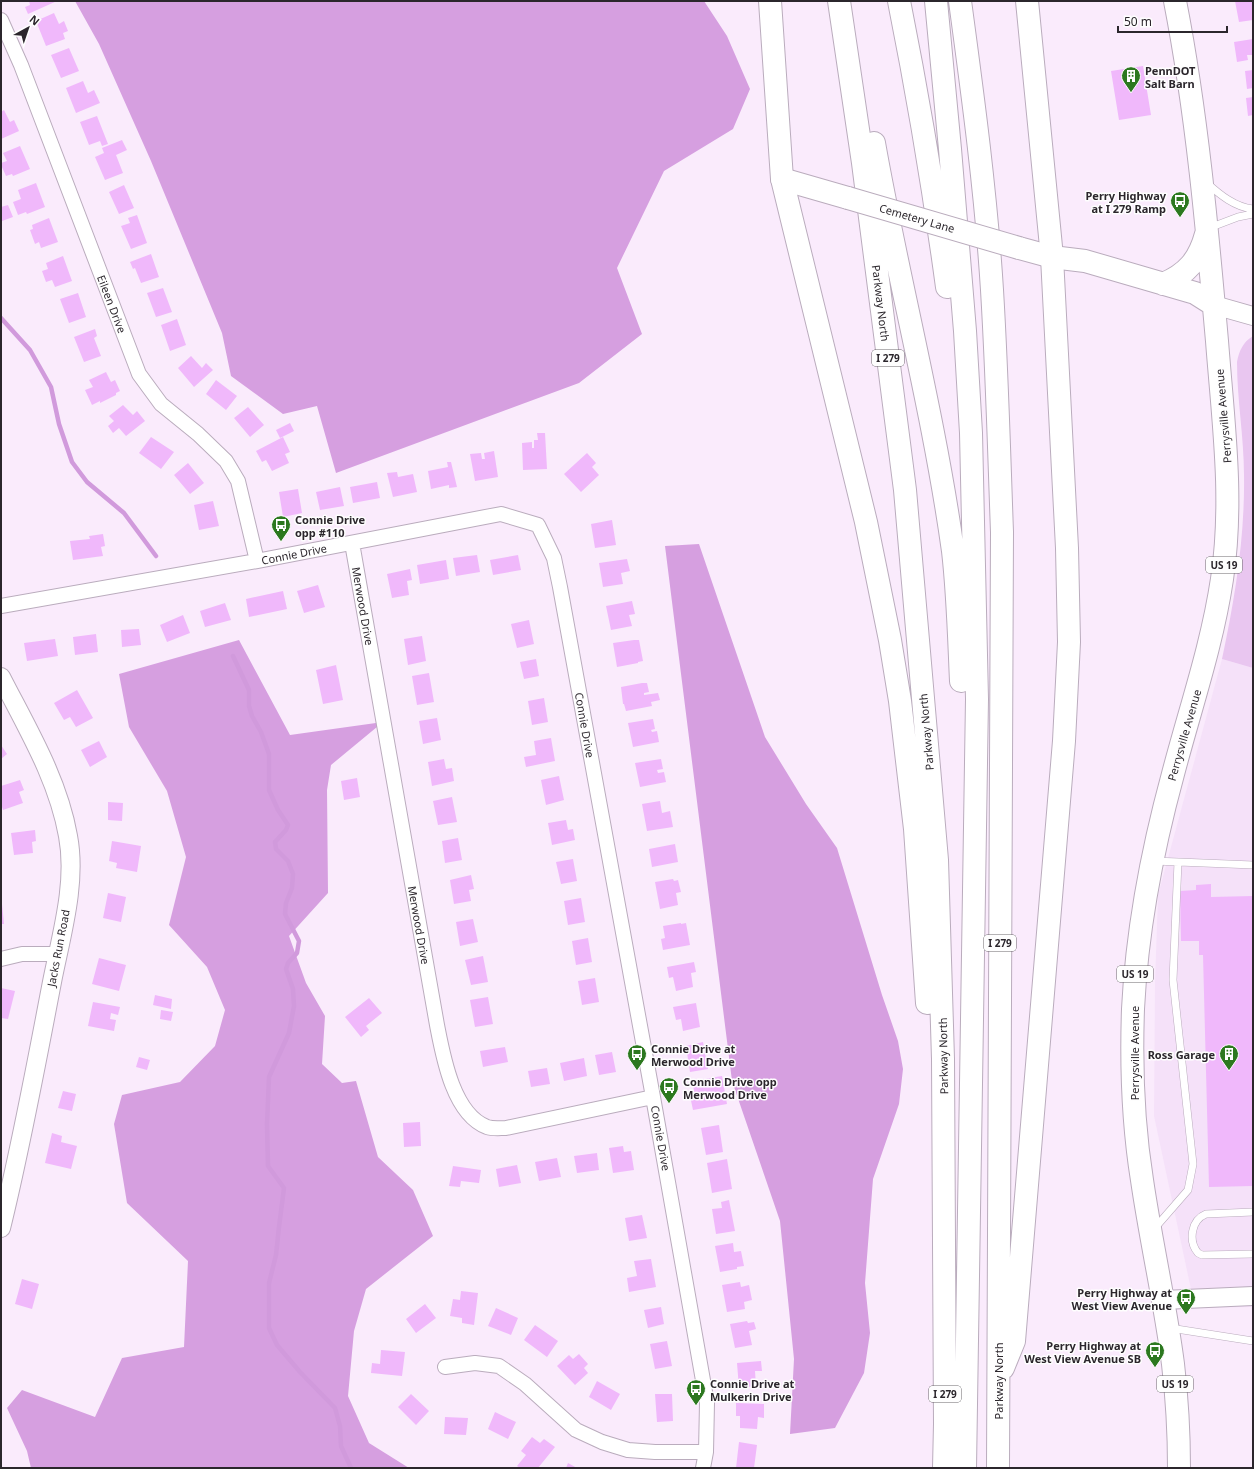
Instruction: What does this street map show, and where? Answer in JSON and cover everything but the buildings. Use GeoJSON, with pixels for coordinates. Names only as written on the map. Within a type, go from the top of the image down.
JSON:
{"type":"FeatureCollection","features":[{"type":"Feature","properties":{"kind":"main road"},"geometry":{"type":"LineString","coordinates":[[770,1],[782,179],[866,522],[886,616],[900,701],[915,830],[944,1241]]}},
{"type":"Feature","properties":{"kind":"main road","name":"Parkway North"},"geometry":{"type":"LineString","coordinates":[[839,1],[863,163],[905,490],[937,868],[943,1059],[944,1468]]}},
{"type":"Feature","properties":{"kind":"main road"},"geometry":{"type":"LineString","coordinates":[[851,1],[877,156],[903,292],[934,440],[953,551],[956,584],[964,729],[967,1358]]}},
{"type":"Feature","properties":{"kind":"main road"},"geometry":{"type":"LineString","coordinates":[[899,1],[926,149],[949,298],[973,559]]}},
{"type":"Feature","properties":{"kind":"main road"},"geometry":{"type":"LineString","coordinates":[[936,1],[965,331],[971,433],[977,699],[965,1468]]}},
{"type":"Feature","properties":{"kind":"main road","name":"Parkway North"},"geometry":{"type":"LineString","coordinates":[[960,1],[978,131],[992,289],[999,420],[1002,532],[998,1468]]}},
{"type":"Feature","properties":{"kind":"main road"},"geometry":{"type":"LineString","coordinates":[[998,1380],[1014,1341],[1067,690],[1069,642],[1068,548],[1052,257],[1027,1]]}},
{"type":"Feature","properties":{"kind":"main road","name":"Perrysville Avenue"},"geometry":{"type":"LineString","coordinates":[[1175,1],[1194,113],[1202,178],[1214,305],[1227,475],[1227,510],[1222,577],[1207,654],[1173,772],[1145,898],[1136,972],[1132,1051],[1136,1136],[1142,1180],[1168,1328],[1177,1406],[1179,1468]]}},
{"type":"Feature","properties":{"kind":"main road","name":"Cemetery Lane"},"geometry":{"type":"LineString","coordinates":[[782,179],[1019,248],[1052,257],[1085,261],[1195,293],[1214,305]]}},
{"type":"Feature","properties":{"kind":"main road"},"geometry":{"type":"LineString","coordinates":[[1163,284],[1176,278],[1193,263],[1204,244],[1207,229]]}},
{"type":"Feature","properties":{"kind":"main road","name":"Cemetery Lane"},"geometry":{"type":"LineString","coordinates":[[1052,257],[1081,275],[1191,306],[1214,305]]}},
{"type":"Feature","properties":{"kind":"street","name":"Eileen Drive"},"geometry":{"type":"LineString","coordinates":[[1,20],[21,65],[139,374],[162,404],[198,434],[226,461],[238,481],[257,560]]}},
{"type":"Feature","properties":{"kind":"street","name":"Cemetery Lane"},"geometry":{"type":"LineString","coordinates":[[1214,305],[1250,319]]}},
{"type":"Feature","properties":{"kind":"street","name":"Connie Drive"},"geometry":{"type":"LineString","coordinates":[[1,606],[352,543],[501,514],[538,525],[554,558],[560,587],[707,1403],[706,1452],[703,1468]]}},
{"type":"Feature","properties":{"kind":"street","name":"Merwood Drive"},"geometry":{"type":"LineString","coordinates":[[352,543],[437,1025],[448,1070],[457,1094],[471,1116],[488,1127],[496,1128],[506,1128],[653,1097]]}},
{"type":"Feature","properties":{"kind":"street","name":"Jacks Run Road"},"geometry":{"type":"LineString","coordinates":[[1,677],[41,755],[58,797],[68,836],[71,871],[67,901],[17,1162],[1,1228]]}},
{"type":"Feature","properties":{"kind":"street"},"geometry":{"type":"LineString","coordinates":[[1,959],[22,954],[57,954]]}},
{"type":"Feature","properties":{"kind":"street"},"geometry":{"type":"LineString","coordinates":[[1163,1300],[1253,1296]]}},
{"type":"Feature","properties":{"kind":"street"},"geometry":{"type":"LineString","coordinates":[[445,1367],[475,1363],[499,1366],[525,1384],[576,1430],[602,1442],[628,1450],[655,1452],[706,1452]]}},
{"type":"Feature","properties":{"kind":"lane"},"geometry":{"type":"LineString","coordinates":[[1202,178],[1219,194],[1233,203],[1247,209],[1253,209]]}},
{"type":"Feature","properties":{"kind":"lane"},"geometry":{"type":"LineString","coordinates":[[1207,229],[1233,219],[1253,214]]}},
{"type":"Feature","properties":{"kind":"lane"},"geometry":{"type":"LineString","coordinates":[[1152,861],[1253,865]]}},
{"type":"Feature","properties":{"kind":"lane"},"geometry":{"type":"LineString","coordinates":[[1151,1232],[1188,1190],[1193,1164],[1174,980],[1178,862]]}},
{"type":"Feature","properties":{"kind":"lane"},"geometry":{"type":"LineString","coordinates":[[1253,1212],[1202,1215],[1194,1226],[1193,1245],[1198,1253],[1202,1255],[1253,1254]]}},
{"type":"Feature","properties":{"kind":"lane"},"geometry":{"type":"LineString","coordinates":[[1168,1328],[1253,1341]]}},
{"type":"Feature","properties":{"kind":"shaded area"},"geometry":{"type":"Polygon","coordinates":[[[75,1],[704,1],[727,36],[750,89],[733,129],[664,171],[617,268],[642,334],[579,383],[336,473],[317,406],[283,414],[231,376],[222,333],[151,161],[99,44],[75,1]]]}},
{"type":"Feature","properties":{"kind":"shaded area"},"geometry":{"type":"Polygon","coordinates":[[[1253,336],[1253,668],[1222,659],[1235,590],[1243,521],[1244,461],[1237,362],[1242,347],[1253,336]]]}},
{"type":"Feature","properties":{"kind":"shaded area"},"geometry":{"type":"Polygon","coordinates":[[[699,544],[765,737],[806,804],[837,848],[882,995],[898,1041],[903,1069],[899,1104],[873,1179],[865,1283],[870,1333],[864,1373],[835,1428],[790,1434],[794,1359],[780,1221],[732,1081],[665,546],[699,544]]]}},
{"type":"Feature","properties":{"kind":"shaded area"},"geometry":{"type":"Polygon","coordinates":[[[239,640],[290,735],[383,722],[331,765],[327,790],[328,893],[289,936],[306,983],[325,1016],[322,1064],[342,1083],[356,1081],[378,1157],[413,1190],[433,1236],[366,1289],[354,1331],[348,1396],[369,1443],[409,1468],[31,1468],[27,1451],[7,1408],[22,1390],[95,1417],[122,1358],[184,1347],[188,1261],[127,1203],[114,1124],[122,1095],[180,1082],[215,1046],[225,1010],[207,967],[169,925],[186,857],[167,791],[129,727],[119,674],[239,640]]]}},
{"type":"Feature","properties":{"kind":"shaded area"},"geometry":{"type":"Polygon","coordinates":[[[1222,659],[1253,668],[1253,1307],[1195,1308],[1154,1116],[1155,983],[1158,895],[1222,659]]]}},
{"type":"Feature","properties":{"kind":"waterway"},"geometry":{"type":"LineString","coordinates":[[1,318],[30,350],[51,387],[59,424],[72,462],[87,482],[124,513],[156,556]]}},
{"type":"Feature","properties":{"kind":"waterway"},"geometry":{"type":"LineString","coordinates":[[233,656],[249,690],[249,706],[252,716],[261,732],[269,754],[269,790],[278,810],[288,825],[286,830],[275,842],[276,849],[288,861],[293,874],[292,888],[286,903],[285,914],[299,941],[297,953],[288,963],[286,969],[293,989],[294,1006],[289,1033],[269,1077],[267,1124],[268,1166],[284,1188],[276,1255],[269,1283],[269,1328],[277,1345],[300,1372],[335,1408],[340,1426],[341,1446],[351,1468]]}},
{"type":"Feature","properties":{"kind":"place","name":"PennDOT Salt Barn"},"geometry":{"type":"Point","coordinates":[1131,93]}},
{"type":"Feature","properties":{"kind":"place","name":"Perry Highway at I 279 Ramp"},"geometry":{"type":"Point","coordinates":[1180,218]}},
{"type":"Feature","properties":{"kind":"place","name":"Connie Drive opp #110"},"geometry":{"type":"Point","coordinates":[281,542]}},
{"type":"Feature","properties":{"kind":"place","name":"Connie Drive at Merwood Drive"},"geometry":{"type":"Point","coordinates":[637,1071]}},
{"type":"Feature","properties":{"kind":"place","name":"Ross Garage"},"geometry":{"type":"Point","coordinates":[1229,1071]}},
{"type":"Feature","properties":{"kind":"place","name":"Connie Drive opp Merwood Drive"},"geometry":{"type":"Point","coordinates":[669,1104]}},
{"type":"Feature","properties":{"kind":"place","name":"Perry Highway at West View Avenue"},"geometry":{"type":"Point","coordinates":[1186,1315]}},
{"type":"Feature","properties":{"kind":"place","name":"Perry Highway at West View Avenue SB"},"geometry":{"type":"Point","coordinates":[1155,1368]}},
{"type":"Feature","properties":{"kind":"place","name":"Connie Drive at Mulkerin Drive"},"geometry":{"type":"Point","coordinates":[696,1406]}}]}
